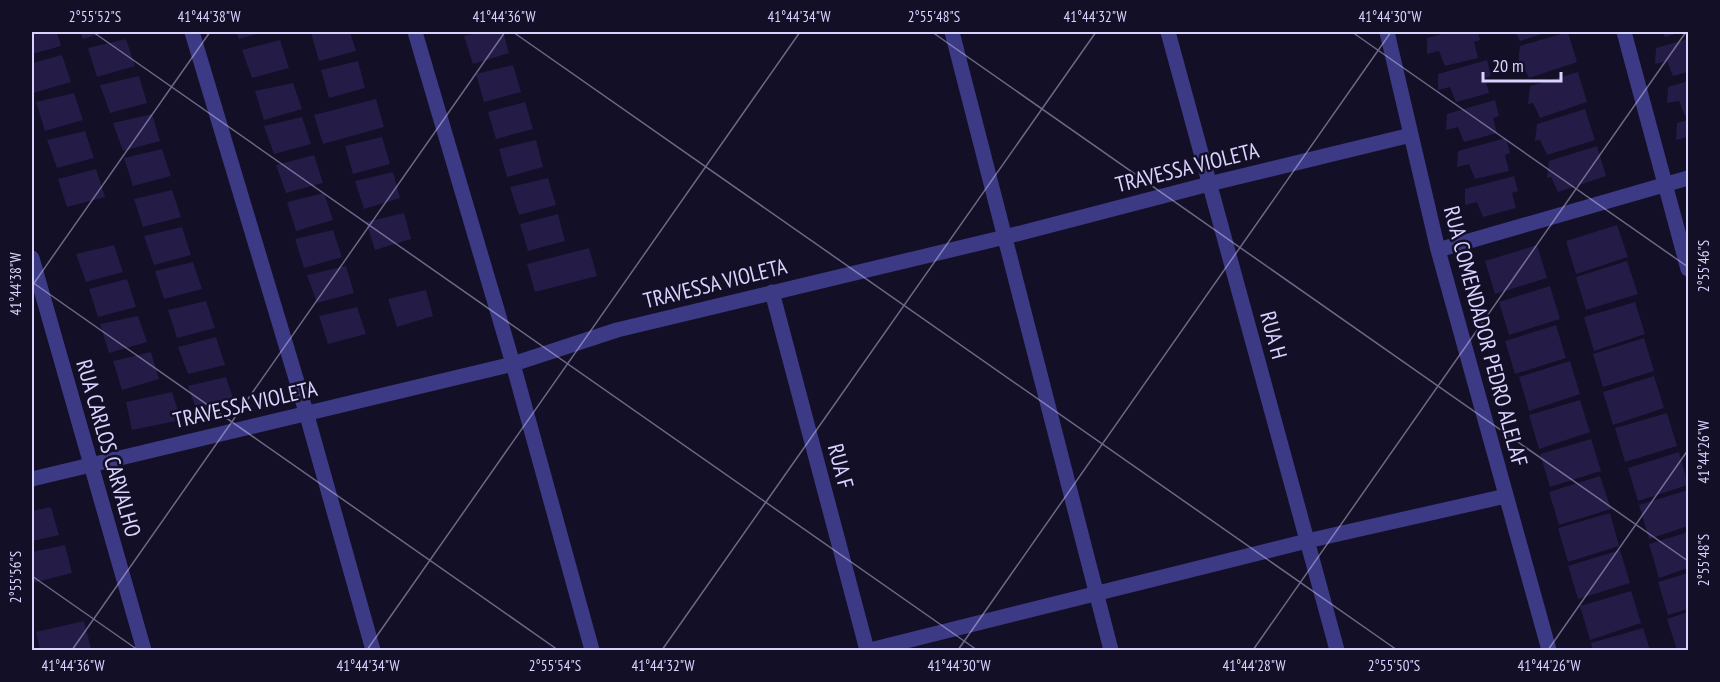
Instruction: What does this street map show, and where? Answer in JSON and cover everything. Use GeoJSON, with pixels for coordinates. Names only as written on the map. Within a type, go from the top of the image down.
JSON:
{"type":"FeatureCollection","features":[{"type":"Feature","properties":{"kind":"street"},"geometry":{"type":"LineString","coordinates":[[192,32],[306,412],[374,651]]}},
{"type":"Feature","properties":{"kind":"street"},"geometry":{"type":"LineString","coordinates":[[415,32],[513,364],[592,651]]}},
{"type":"Feature","properties":{"kind":"street"},"geometry":{"type":"LineString","coordinates":[[952,32],[1112,651]]}},
{"type":"Feature","properties":{"kind":"street","name":"RUA H"},"geometry":{"type":"LineString","coordinates":[[1168,32],[1337,651]]}},
{"type":"Feature","properties":{"kind":"street","name":"RUA COMENDADOR PEDRO ALELAF"},"geometry":{"type":"LineString","coordinates":[[1387,32],[1438,250],[1549,651]]}},
{"type":"Feature","properties":{"kind":"street"},"geometry":{"type":"LineString","coordinates":[[1624,32],[1689,269]]}},
{"type":"Feature","properties":{"kind":"street","name":"TRAVESSA VIOLETA"},"geometry":{"type":"LineString","coordinates":[[32,479],[513,364],[617,330],[1005,237],[1411,135]]}},
{"type":"Feature","properties":{"kind":"street"},"geometry":{"type":"LineString","coordinates":[[1438,250],[1689,178]]}},
{"type":"Feature","properties":{"kind":"street","name":"RUA CARLOS CARVALHO"},"geometry":{"type":"LineString","coordinates":[[32,258],[144,651]]}},
{"type":"Feature","properties":{"kind":"street","name":"RUA F"},"geometry":{"type":"LineString","coordinates":[[772,292],[868,651]]}},
{"type":"Feature","properties":{"kind":"street"},"geometry":{"type":"LineString","coordinates":[[868,651],[1307,541],[1506,496]]}},
{"type":"Feature","properties":{"kind":"building"},"geometry":{"type":"Polygon","coordinates":[[[32,32],[57,32],[61,46],[32,54],[32,32]]]}},
{"type":"Feature","properties":{"kind":"building"},"geometry":{"type":"Polygon","coordinates":[[[80,32],[106,32],[83,39],[80,32]]]}},
{"type":"Feature","properties":{"kind":"building"},"geometry":{"type":"Polygon","coordinates":[[[236,32],[264,32],[239,39],[236,32]]]}},
{"type":"Feature","properties":{"kind":"building"},"geometry":{"type":"Polygon","coordinates":[[[350,32],[356,51],[319,61],[311,33],[350,32]]]}},
{"type":"Feature","properties":{"kind":"building"},"geometry":{"type":"Polygon","coordinates":[[[481,32],[503,32],[509,53],[473,64],[464,36],[481,32]]]}},
{"type":"Feature","properties":{"kind":"building"},"geometry":{"type":"Polygon","coordinates":[[[1450,32],[1478,32],[1480,40],[1474,42],[1478,58],[1445,66],[1439,51],[1427,54],[1427,38],[1450,32]]]}},
{"type":"Feature","properties":{"kind":"building"},"geometry":{"type":"Polygon","coordinates":[[[1515,32],[1548,32],[1520,41],[1515,32]]]}},
{"type":"Feature","properties":{"kind":"building"},"geometry":{"type":"Polygon","coordinates":[[[1568,32],[1577,62],[1529,78],[1522,63],[1518,64],[1520,46],[1568,32]]]}},
{"type":"Feature","properties":{"kind":"building"},"geometry":{"type":"Polygon","coordinates":[[[1662,32],[1682,32],[1665,37],[1662,32]]]}},
{"type":"Feature","properties":{"kind":"building"},"geometry":{"type":"Polygon","coordinates":[[[126,39],[135,66],[97,77],[88,48],[126,39]]]}},
{"type":"Feature","properties":{"kind":"building"},"geometry":{"type":"Polygon","coordinates":[[[1688,39],[1688,72],[1673,76],[1667,61],[1655,64],[1656,48],[1688,39]]]}},
{"type":"Feature","properties":{"kind":"building"},"geometry":{"type":"Polygon","coordinates":[[[280,40],[289,68],[252,78],[242,50],[280,40]]]}},
{"type":"Feature","properties":{"kind":"building"},"geometry":{"type":"Polygon","coordinates":[[[62,55],[71,82],[33,93],[32,63],[62,55]]]}},
{"type":"Feature","properties":{"kind":"building"},"geometry":{"type":"Polygon","coordinates":[[[1487,60],[1491,76],[1485,78],[1489,93],[1456,102],[1450,87],[1438,90],[1438,74],[1487,60]]]}},
{"type":"Feature","properties":{"kind":"building"},"geometry":{"type":"Polygon","coordinates":[[[358,61],[365,88],[329,98],[321,70],[358,61]]]}},
{"type":"Feature","properties":{"kind":"building"},"geometry":{"type":"Polygon","coordinates":[[[513,65],[521,92],[484,102],[476,74],[513,65]]]}},
{"type":"Feature","properties":{"kind":"building"},"geometry":{"type":"Polygon","coordinates":[[[1578,72],[1587,102],[1540,118],[1533,103],[1528,104],[1530,86],[1578,72]]]}},
{"type":"Feature","properties":{"kind":"building"},"geometry":{"type":"Polygon","coordinates":[[[139,76],[147,103],[110,113],[100,85],[139,76]]]}},
{"type":"Feature","properties":{"kind":"building"},"geometry":{"type":"Polygon","coordinates":[[[1688,81],[1688,115],[1685,116],[1679,101],[1667,103],[1668,87],[1688,81]]]}},
{"type":"Feature","properties":{"kind":"building"},"geometry":{"type":"Polygon","coordinates":[[[293,83],[302,109],[264,120],[255,91],[293,83]]]}},
{"type":"Feature","properties":{"kind":"building"},"geometry":{"type":"Polygon","coordinates":[[[74,93],[83,120],[45,131],[36,102],[74,93]]]}},
{"type":"Feature","properties":{"kind":"building"},"geometry":{"type":"Polygon","coordinates":[[[376,99],[384,127],[323,144],[314,115],[376,99]]]}},
{"type":"Feature","properties":{"kind":"building"},"geometry":{"type":"Polygon","coordinates":[[[1495,100],[1499,116],[1493,118],[1497,133],[1464,142],[1458,127],[1446,130],[1447,114],[1495,100]]]}},
{"type":"Feature","properties":{"kind":"building"},"geometry":{"type":"Polygon","coordinates":[[[525,102],[533,129],[496,139],[488,112],[525,102]]]}},
{"type":"Feature","properties":{"kind":"building"},"geometry":{"type":"Polygon","coordinates":[[[1585,109],[1595,140],[1547,155],[1540,140],[1535,141],[1537,124],[1585,109]]]}},
{"type":"Feature","properties":{"kind":"building"},"geometry":{"type":"Polygon","coordinates":[[[152,114],[160,141],[123,151],[113,123],[152,114]]]}},
{"type":"Feature","properties":{"kind":"building"},"geometry":{"type":"Polygon","coordinates":[[[302,117],[311,144],[274,154],[264,126],[302,117]]]}},
{"type":"Feature","properties":{"kind":"building"},"geometry":{"type":"Polygon","coordinates":[[[1688,120],[1688,137],[1676,140],[1677,123],[1688,120]]]}},
{"type":"Feature","properties":{"kind":"building"},"geometry":{"type":"Polygon","coordinates":[[[85,131],[94,158],[57,168],[47,140],[85,131]]]}},
{"type":"Feature","properties":{"kind":"building"},"geometry":{"type":"Polygon","coordinates":[[[382,137],[390,164],[353,174],[345,146],[382,137]]]}},
{"type":"Feature","properties":{"kind":"building"},"geometry":{"type":"Polygon","coordinates":[[[1506,138],[1510,153],[1505,155],[1509,171],[1475,179],[1469,164],[1457,167],[1458,151],[1506,138]]]}},
{"type":"Feature","properties":{"kind":"building"},"geometry":{"type":"Polygon","coordinates":[[[536,140],[543,167],[507,177],[499,149],[536,140]]]}},
{"type":"Feature","properties":{"kind":"building"},"geometry":{"type":"Polygon","coordinates":[[[1597,146],[1606,176],[1558,192],[1551,177],[1547,178],[1549,161],[1597,146]]]}},
{"type":"Feature","properties":{"kind":"building"},"geometry":{"type":"Polygon","coordinates":[[[162,149],[171,176],[133,186],[124,158],[162,149]]]}},
{"type":"Feature","properties":{"kind":"building"},"geometry":{"type":"Polygon","coordinates":[[[314,155],[323,183],[286,193],[276,165],[314,155]]]}},
{"type":"Feature","properties":{"kind":"building"},"geometry":{"type":"Polygon","coordinates":[[[96,169],[105,197],[67,207],[58,179],[96,169]]]}},
{"type":"Feature","properties":{"kind":"building"},"geometry":{"type":"Polygon","coordinates":[[[393,172],[400,198],[364,209],[355,181],[393,172]]]}},
{"type":"Feature","properties":{"kind":"building"},"geometry":{"type":"Polygon","coordinates":[[[1514,176],[1518,191],[1512,193],[1516,208],[1483,217],[1477,202],[1465,205],[1465,189],[1514,176]]]}},
{"type":"Feature","properties":{"kind":"building"},"geometry":{"type":"Polygon","coordinates":[[[548,178],[556,205],[519,215],[510,187],[548,178]]]}},
{"type":"Feature","properties":{"kind":"building"},"geometry":{"type":"Polygon","coordinates":[[[172,190],[181,217],[143,227],[134,199],[172,190]]]}},
{"type":"Feature","properties":{"kind":"building"},"geometry":{"type":"Polygon","coordinates":[[[324,193],[333,220],[296,231],[287,202],[324,193]]]}},
{"type":"Feature","properties":{"kind":"building"},"geometry":{"type":"Polygon","coordinates":[[[404,213],[411,239],[375,250],[366,222],[404,213]]]}},
{"type":"Feature","properties":{"kind":"building"},"geometry":{"type":"Polygon","coordinates":[[[558,214],[565,241],[528,251],[520,224],[558,214]]]}},
{"type":"Feature","properties":{"kind":"building"},"geometry":{"type":"Polygon","coordinates":[[[1617,225],[1628,257],[1576,274],[1566,241],[1617,225]]]}},
{"type":"Feature","properties":{"kind":"building"},"geometry":{"type":"Polygon","coordinates":[[[182,227],[191,255],[154,265],[144,236],[182,227]]]}},
{"type":"Feature","properties":{"kind":"building"},"geometry":{"type":"Polygon","coordinates":[[[333,230],[342,257],[304,268],[295,239],[333,230]]]}},
{"type":"Feature","properties":{"kind":"building"},"geometry":{"type":"Polygon","coordinates":[[[114,245],[123,272],[86,282],[76,254],[114,245]]]}},
{"type":"Feature","properties":{"kind":"building"},"geometry":{"type":"Polygon","coordinates":[[[1537,245],[1547,278],[1495,294],[1485,261],[1537,245]]]}},
{"type":"Feature","properties":{"kind":"building"},"geometry":{"type":"Polygon","coordinates":[[[589,248],[597,276],[535,292],[527,264],[589,248]]]}},
{"type":"Feature","properties":{"kind":"building"},"geometry":{"type":"Polygon","coordinates":[[[1627,261],[1638,294],[1586,310],[1576,277],[1627,261]]]}},
{"type":"Feature","properties":{"kind":"building"},"geometry":{"type":"Polygon","coordinates":[[[193,262],[202,289],[164,299],[155,271],[193,262]]]}},
{"type":"Feature","properties":{"kind":"building"},"geometry":{"type":"Polygon","coordinates":[[[346,266],[354,293],[317,303],[307,275],[346,266]]]}},
{"type":"Feature","properties":{"kind":"building"},"geometry":{"type":"Polygon","coordinates":[[[127,279],[136,307],[98,317],[89,289],[127,279]]]}},
{"type":"Feature","properties":{"kind":"building"},"geometry":{"type":"Polygon","coordinates":[[[1550,286],[1560,319],[1509,335],[1499,302],[1550,286]]]}},
{"type":"Feature","properties":{"kind":"building"},"geometry":{"type":"Polygon","coordinates":[[[426,290],[433,316],[397,327],[388,299],[426,290]]]}},
{"type":"Feature","properties":{"kind":"building"},"geometry":{"type":"Polygon","coordinates":[[[206,301],[215,328],[177,338],[168,310],[206,301]]]}},
{"type":"Feature","properties":{"kind":"building"},"geometry":{"type":"Polygon","coordinates":[[[1635,302],[1645,334],[1594,351],[1584,317],[1635,302]]]}},
{"type":"Feature","properties":{"kind":"building"},"geometry":{"type":"Polygon","coordinates":[[[357,307],[366,334],[328,344],[319,316],[357,307]]]}},
{"type":"Feature","properties":{"kind":"building"},"geometry":{"type":"Polygon","coordinates":[[[138,316],[147,342],[109,353],[100,324],[138,316]]]}},
{"type":"Feature","properties":{"kind":"building"},"geometry":{"type":"Polygon","coordinates":[[[1556,325],[1566,358],[1515,374],[1505,341],[1556,325]]]}},
{"type":"Feature","properties":{"kind":"building"},"geometry":{"type":"Polygon","coordinates":[[[216,337],[225,365],[188,374],[178,347],[216,337]]]}},
{"type":"Feature","properties":{"kind":"building"},"geometry":{"type":"Polygon","coordinates":[[[1644,338],[1654,371],[1603,387],[1593,354],[1644,338]]]}},
{"type":"Feature","properties":{"kind":"building"},"geometry":{"type":"Polygon","coordinates":[[[151,352],[159,379],[122,390],[113,361],[151,352]]]}},
{"type":"Feature","properties":{"kind":"building"},"geometry":{"type":"Polygon","coordinates":[[[1570,361],[1580,394],[1529,411],[1519,377],[1570,361]]]}},
{"type":"Feature","properties":{"kind":"building"},"geometry":{"type":"Polygon","coordinates":[[[1654,376],[1664,408],[1613,425],[1603,392],[1654,376]]]}},
{"type":"Feature","properties":{"kind":"building"},"geometry":{"type":"Polygon","coordinates":[[[226,377],[235,404],[198,415],[188,386],[226,377]]]}},
{"type":"Feature","properties":{"kind":"building"},"geometry":{"type":"Polygon","coordinates":[[[172,392],[181,420],[132,430],[126,402],[172,392]]]}},
{"type":"Feature","properties":{"kind":"building"},"geometry":{"type":"Polygon","coordinates":[[[1580,400],[1590,432],[1539,449],[1529,415],[1580,400]]]}},
{"type":"Feature","properties":{"kind":"building"},"geometry":{"type":"Polygon","coordinates":[[[1667,413],[1677,446],[1625,462],[1615,428],[1667,413]]]}},
{"type":"Feature","properties":{"kind":"building"},"geometry":{"type":"Polygon","coordinates":[[[1591,439],[1601,471],[1550,487],[1540,454],[1591,439]]]}},
{"type":"Feature","properties":{"kind":"building"},"geometry":{"type":"Polygon","coordinates":[[[1679,452],[1688,485],[1638,501],[1628,468],[1679,452]]]}},
{"type":"Feature","properties":{"kind":"building"},"geometry":{"type":"Polygon","coordinates":[[[1600,476],[1611,509],[1559,525],[1549,492],[1600,476]]]}},
{"type":"Feature","properties":{"kind":"building"},"geometry":{"type":"Polygon","coordinates":[[[1688,490],[1688,526],[1649,539],[1639,505],[1688,490]]]}},
{"type":"Feature","properties":{"kind":"building"},"geometry":{"type":"Polygon","coordinates":[[[51,507],[59,535],[32,541],[32,511],[51,507]]]}},
{"type":"Feature","properties":{"kind":"building"},"geometry":{"type":"Polygon","coordinates":[[[1610,513],[1619,546],[1568,562],[1558,528],[1610,513]]]}},
{"type":"Feature","properties":{"kind":"building"},"geometry":{"type":"Polygon","coordinates":[[[1688,532],[1688,568],[1659,578],[1649,544],[1688,532]]]}},
{"type":"Feature","properties":{"kind":"building"},"geometry":{"type":"Polygon","coordinates":[[[65,545],[72,573],[32,583],[32,552],[65,545]]]}},
{"type":"Feature","properties":{"kind":"building"},"geometry":{"type":"Polygon","coordinates":[[[1620,550],[1630,583],[1578,599],[1568,566],[1620,550]]]}},
{"type":"Feature","properties":{"kind":"building"},"geometry":{"type":"Polygon","coordinates":[[[1688,573],[1688,609],[1668,615],[1658,582],[1688,573]]]}},
{"type":"Feature","properties":{"kind":"building"},"geometry":{"type":"Polygon","coordinates":[[[1631,591],[1641,623],[1590,640],[1580,606],[1631,591]]]}},
{"type":"Feature","properties":{"kind":"building"},"geometry":{"type":"Polygon","coordinates":[[[1688,612],[1688,648],[1677,650],[1667,619],[1688,612]]]}},
{"type":"Feature","properties":{"kind":"building"},"geometry":{"type":"Polygon","coordinates":[[[84,621],[91,649],[40,650],[36,632],[84,621]]]}},
{"type":"Feature","properties":{"kind":"building"},"geometry":{"type":"Polygon","coordinates":[[[1643,628],[1650,650],[1593,650],[1591,643],[1643,628]]]}}]}
